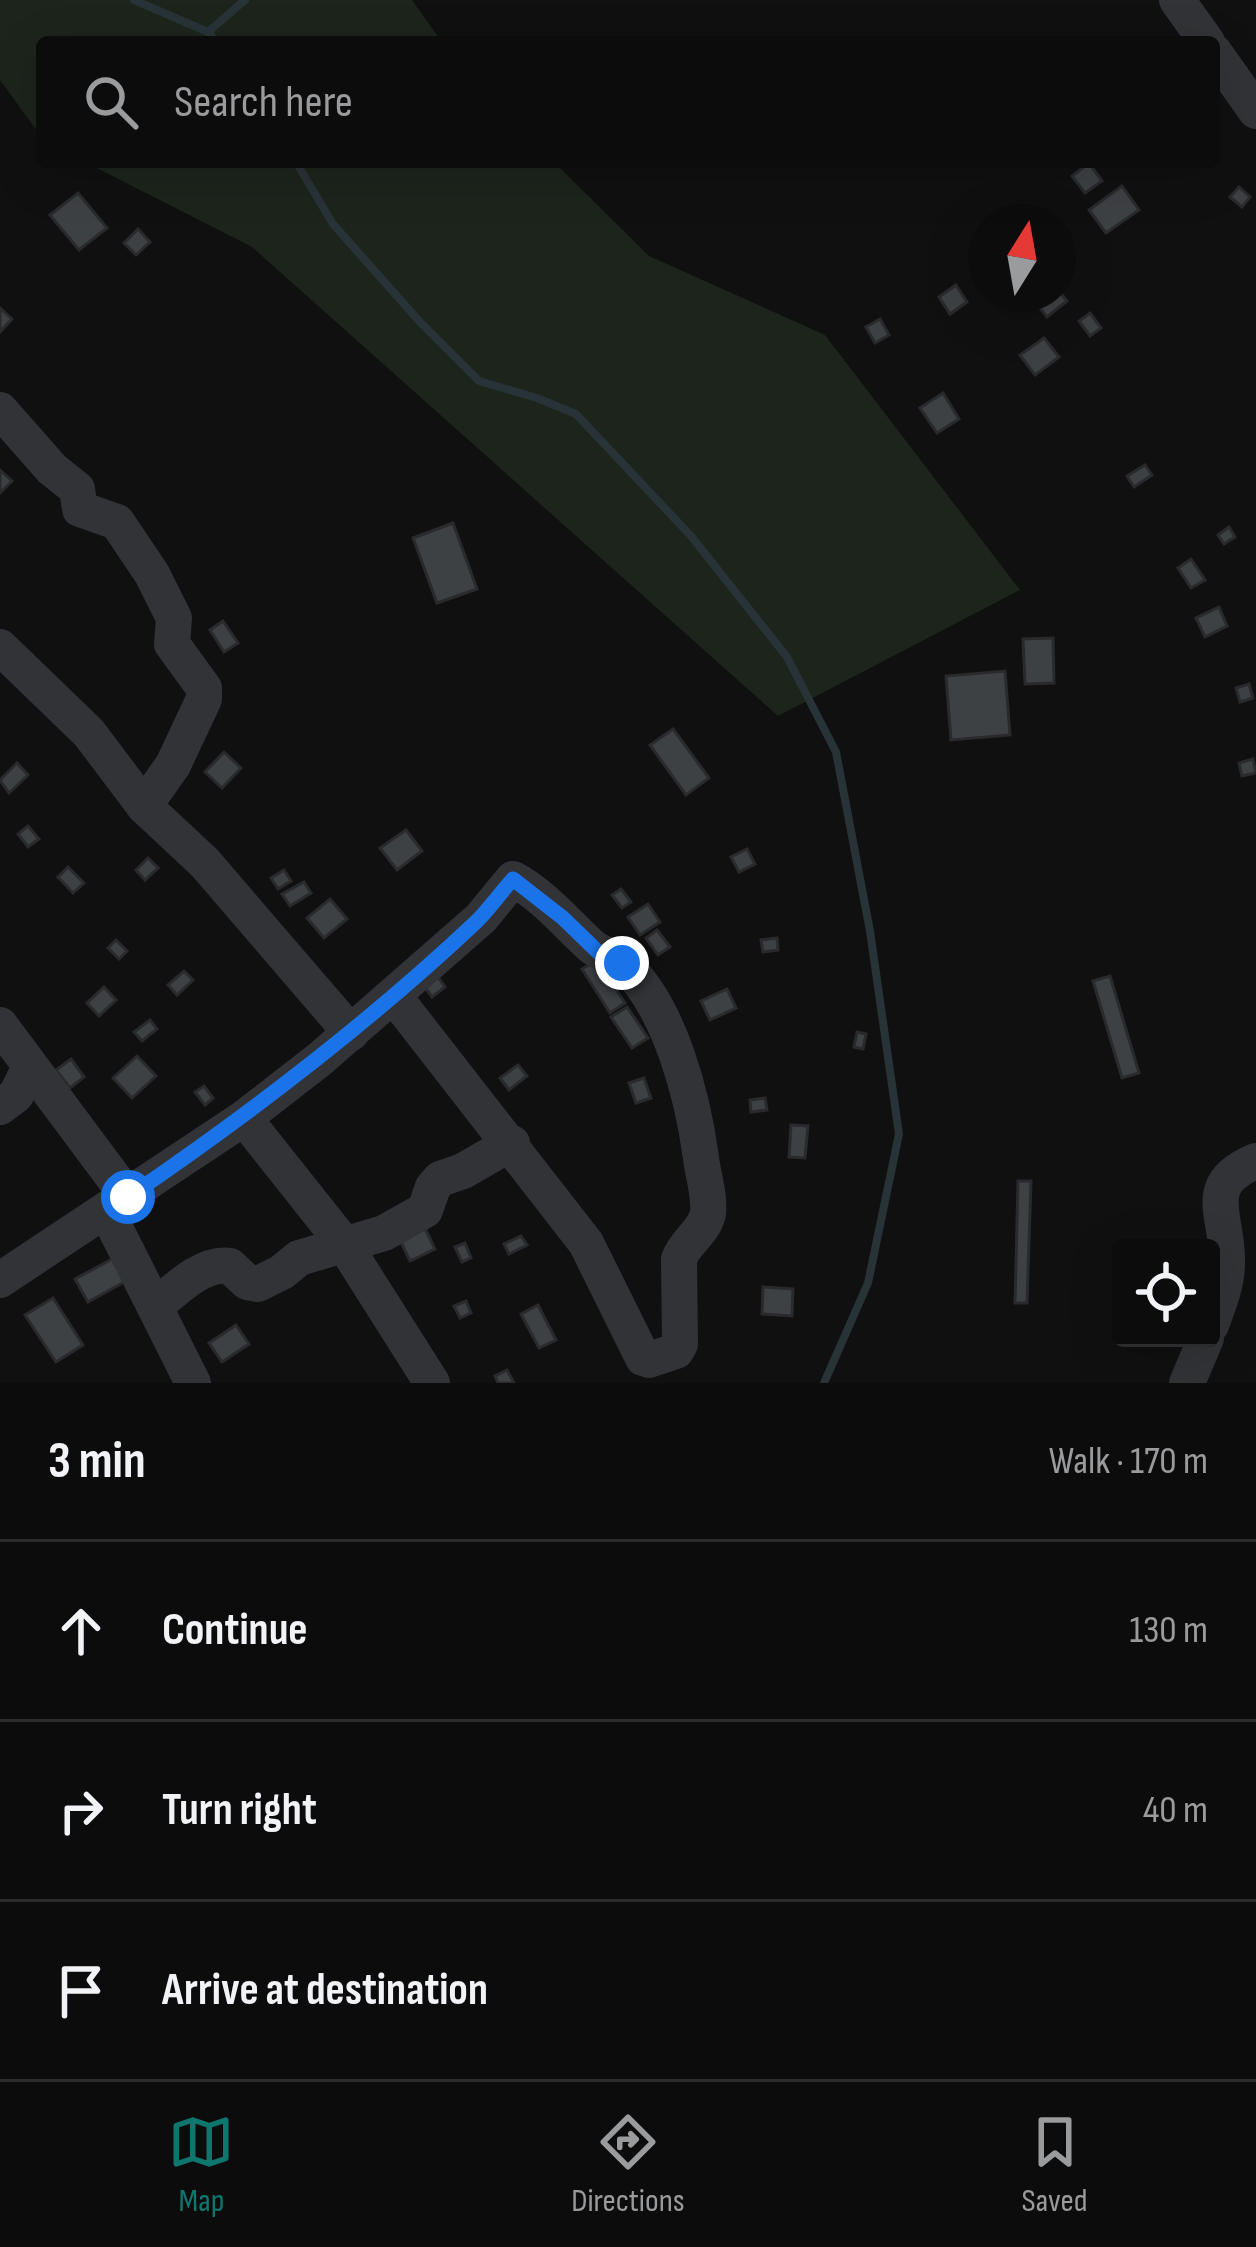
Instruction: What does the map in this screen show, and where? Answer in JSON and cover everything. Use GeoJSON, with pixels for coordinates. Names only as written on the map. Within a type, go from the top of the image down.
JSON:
{"type":"FeatureCollection","features":[{"type":"Feature","properties":{"kind":"street"},"geometry":{"type":"LineString","coordinates":[[1178,0],[1203,36]]}},
{"type":"Feature","properties":{"kind":"street"},"geometry":{"type":"LineString","coordinates":[[1220,60],[1256,111]]}},
{"type":"Feature","properties":{"kind":"street"},"geometry":{"type":"LineString","coordinates":[[0,410],[52,469],[77,489],[80,509],[117,522],[170,606],[175,650],[204,688],[204,699],[173,765],[144,806]]}},
{"type":"Feature","properties":{"kind":"street"},"geometry":{"type":"LineString","coordinates":[[0,647],[89,733],[144,806],[205,863],[351,1033]]}},
{"type":"Feature","properties":{"kind":"street"},"geometry":{"type":"LineString","coordinates":[[0,1280],[244,1118],[351,1033],[393,994],[481,918],[513,879],[598,952],[622,963],[642,987],[670,1041],[696,1120],[708,1211],[703,1227],[680,1259],[680,1344],[676,1351],[643,1358],[586,1244],[393,994]]}},
{"type":"Feature","properties":{"kind":"street"},"geometry":{"type":"LineString","coordinates":[[0,1025],[117,1204],[193,1383]]}},
{"type":"Feature","properties":{"kind":"street"},"geometry":{"type":"LineString","coordinates":[[0,1107],[16,1095],[30,1067]]}},
{"type":"Feature","properties":{"kind":"street"},"geometry":{"type":"LineString","coordinates":[[244,1118],[344,1244],[432,1383]]}},
{"type":"Feature","properties":{"kind":"street"},"geometry":{"type":"LineString","coordinates":[[157,1306],[179,1286],[215,1265],[230,1266],[247,1282],[258,1284],[298,1258],[385,1233],[425,1210],[440,1179],[512,1143]]}},
{"type":"Feature","properties":{"kind":"street"},"geometry":{"type":"LineString","coordinates":[[1220,1304],[1227,1259],[1219,1198],[1225,1181],[1256,1161]]}},
{"type":"Feature","properties":{"kind":"street"},"geometry":{"type":"LineString","coordinates":[[1187,1383],[1201,1347]]}},
{"type":"Feature","properties":{"kind":"shaded area"},"geometry":{"type":"Polygon","coordinates":[[[0,0],[412,0],[438,36],[36,36],[36,130],[0,80],[0,0]]]}},
{"type":"Feature","properties":{"kind":"shaded area"},"geometry":{"type":"Polygon","coordinates":[[[97,168],[560,168],[649,256],[825,335],[1020,590],[778,716],[252,247],[97,168]]]}},
{"type":"Feature","properties":{"kind":"building"},"geometry":{"type":"Polygon","coordinates":[[[1082,168],[1093,168],[1102,181],[1085,193],[1072,176],[1082,168]]]}},
{"type":"Feature","properties":{"kind":"building"},"geometry":{"type":"Polygon","coordinates":[[[1122,186],[1139,210],[1106,233],[1089,210],[1122,186]]]}},
{"type":"Feature","properties":{"kind":"building"},"geometry":{"type":"Polygon","coordinates":[[[1239,187],[1250,197],[1242,207],[1230,197],[1239,187]]]}},
{"type":"Feature","properties":{"kind":"building"},"geometry":{"type":"Polygon","coordinates":[[[78,193],[107,228],[79,250],[50,215],[78,193]]]}},
{"type":"Feature","properties":{"kind":"building"},"geometry":{"type":"Polygon","coordinates":[[[138,229],[150,242],[136,255],[124,243],[138,229]]]}},
{"type":"Feature","properties":{"kind":"building"},"geometry":{"type":"Polygon","coordinates":[[[956,285],[967,302],[950,314],[939,297],[956,285]]]}},
{"type":"Feature","properties":{"kind":"building"},"geometry":{"type":"Polygon","coordinates":[[[0,308],[12,319],[0,332],[0,308]]]}},
{"type":"Feature","properties":{"kind":"building"},"geometry":{"type":"Polygon","coordinates":[[[1090,313],[1101,328],[1090,336],[1079,321],[1090,313]]]}},
{"type":"Feature","properties":{"kind":"building"},"geometry":{"type":"Polygon","coordinates":[[[880,319],[889,335],[875,343],[866,327],[880,319]]]}},
{"type":"Feature","properties":{"kind":"building"},"geometry":{"type":"Polygon","coordinates":[[[1044,338],[1059,357],[1035,375],[1020,355],[1044,338]]]}},
{"type":"Feature","properties":{"kind":"building"},"geometry":{"type":"Polygon","coordinates":[[[943,393],[959,419],[937,433],[920,408],[943,393]]]}},
{"type":"Feature","properties":{"kind":"building"},"geometry":{"type":"Polygon","coordinates":[[[1145,465],[1152,475],[1134,487],[1127,476],[1145,465]]]}},
{"type":"Feature","properties":{"kind":"building"},"geometry":{"type":"Polygon","coordinates":[[[0,470],[12,481],[0,493],[0,470]]]}},
{"type":"Feature","properties":{"kind":"building"},"geometry":{"type":"Polygon","coordinates":[[[453,523],[477,589],[437,603],[413,538],[453,523]]]}},
{"type":"Feature","properties":{"kind":"building"},"geometry":{"type":"Polygon","coordinates":[[[1229,527],[1235,537],[1224,544],[1218,535],[1229,527]]]}},
{"type":"Feature","properties":{"kind":"building"},"geometry":{"type":"Polygon","coordinates":[[[1191,559],[1205,580],[1191,588],[1178,568],[1191,559]]]}},
{"type":"Feature","properties":{"kind":"building"},"geometry":{"type":"Polygon","coordinates":[[[1219,607],[1227,626],[1205,637],[1196,618],[1219,607]]]}},
{"type":"Feature","properties":{"kind":"building"},"geometry":{"type":"Polygon","coordinates":[[[223,621],[238,643],[224,652],[210,630],[223,621]]]}},
{"type":"Feature","properties":{"kind":"building"},"geometry":{"type":"Polygon","coordinates":[[[1053,638],[1054,683],[1025,684],[1023,639],[1053,638]]]}},
{"type":"Feature","properties":{"kind":"building"},"geometry":{"type":"Polygon","coordinates":[[[1005,671],[1010,735],[951,740],[946,676],[1005,671]]]}},
{"type":"Feature","properties":{"kind":"building"},"geometry":{"type":"Polygon","coordinates":[[[1249,684],[1253,698],[1240,702],[1236,688],[1249,684]]]}},
{"type":"Feature","properties":{"kind":"building"},"geometry":{"type":"Polygon","coordinates":[[[673,729],[709,778],[686,795],[650,745],[673,729]]]}},
{"type":"Feature","properties":{"kind":"building"},"geometry":{"type":"Polygon","coordinates":[[[224,752],[241,768],[222,788],[205,772],[224,752]]]}},
{"type":"Feature","properties":{"kind":"building"},"geometry":{"type":"Polygon","coordinates":[[[1253,759],[1256,773],[1242,776],[1239,763],[1253,759]]]}},
{"type":"Feature","properties":{"kind":"building"},"geometry":{"type":"Polygon","coordinates":[[[17,763],[28,775],[9,793],[0,780],[17,763]]]}},
{"type":"Feature","properties":{"kind":"building"},"geometry":{"type":"Polygon","coordinates":[[[28,826],[39,839],[28,847],[18,834],[28,826]]]}},
{"type":"Feature","properties":{"kind":"building"},"geometry":{"type":"Polygon","coordinates":[[[406,830],[422,851],[397,870],[380,848],[406,830]]]}},
{"type":"Feature","properties":{"kind":"building"},"geometry":{"type":"Polygon","coordinates":[[[747,849],[755,864],[739,872],[731,857],[747,849]]]}},
{"type":"Feature","properties":{"kind":"building"},"geometry":{"type":"Polygon","coordinates":[[[148,858],[158,868],[145,880],[136,870],[148,858]]]}},
{"type":"Feature","properties":{"kind":"building"},"geometry":{"type":"Polygon","coordinates":[[[68,867],[84,883],[73,893],[58,877],[68,867]]]}},
{"type":"Feature","properties":{"kind":"building"},"geometry":{"type":"Polygon","coordinates":[[[284,870],[291,881],[278,889],[271,878],[284,870]]]}},
{"type":"Feature","properties":{"kind":"building"},"geometry":{"type":"Polygon","coordinates":[[[304,882],[311,893],[290,906],[282,894],[304,882]]]}},
{"type":"Feature","properties":{"kind":"building"},"geometry":{"type":"Polygon","coordinates":[[[621,889],[631,902],[622,908],[612,895],[621,889]]]}},
{"type":"Feature","properties":{"kind":"building"},"geometry":{"type":"Polygon","coordinates":[[[330,899],[347,919],[324,938],[307,918],[330,899]]]}},
{"type":"Feature","properties":{"kind":"building"},"geometry":{"type":"Polygon","coordinates":[[[648,904],[660,922],[640,935],[628,917],[648,904]]]}},
{"type":"Feature","properties":{"kind":"building"},"geometry":{"type":"Polygon","coordinates":[[[657,930],[670,947],[658,955],[646,938],[657,930]]]}},
{"type":"Feature","properties":{"kind":"building"},"geometry":{"type":"Polygon","coordinates":[[[777,938],[778,950],[763,952],[761,940],[777,938]]]}},
{"type":"Feature","properties":{"kind":"building"},"geometry":{"type":"Polygon","coordinates":[[[116,940],[127,951],[119,959],[108,948],[116,940]]]}},
{"type":"Feature","properties":{"kind":"building"},"geometry":{"type":"Polygon","coordinates":[[[597,960],[625,1003],[610,1013],[582,969],[597,960]]]}},
{"type":"Feature","properties":{"kind":"building"},"geometry":{"type":"Polygon","coordinates":[[[184,971],[193,980],[177,995],[168,985],[184,971]]]}},
{"type":"Feature","properties":{"kind":"building"},"geometry":{"type":"Polygon","coordinates":[[[1110,976],[1139,1073],[1122,1078],[1093,981],[1110,976]]]}},
{"type":"Feature","properties":{"kind":"building"},"geometry":{"type":"Polygon","coordinates":[[[438,977],[445,987],[432,997],[425,987],[438,977]]]}},
{"type":"Feature","properties":{"kind":"building"},"geometry":{"type":"Polygon","coordinates":[[[104,987],[116,1000],[99,1016],[87,1003],[104,987]]]}},
{"type":"Feature","properties":{"kind":"building"},"geometry":{"type":"Polygon","coordinates":[[[727,989],[736,1008],[710,1020],[701,1001],[727,989]]]}},
{"type":"Feature","properties":{"kind":"building"},"geometry":{"type":"Polygon","coordinates":[[[627,1007],[648,1038],[632,1048],[611,1017],[627,1007]]]}},
{"type":"Feature","properties":{"kind":"building"},"geometry":{"type":"Polygon","coordinates":[[[150,1020],[157,1029],[142,1041],[134,1032],[150,1020]]]}},
{"type":"Feature","properties":{"kind":"building"},"geometry":{"type":"Polygon","coordinates":[[[857,1032],[866,1034],[863,1049],[854,1047],[857,1032]]]}},
{"type":"Feature","properties":{"kind":"building"},"geometry":{"type":"Polygon","coordinates":[[[137,1056],[156,1076],[132,1098],[113,1078],[137,1056]]]}},
{"type":"Feature","properties":{"kind":"building"},"geometry":{"type":"Polygon","coordinates":[[[71,1059],[84,1077],[70,1088],[56,1070],[71,1059]]]}},
{"type":"Feature","properties":{"kind":"building"},"geometry":{"type":"Polygon","coordinates":[[[518,1065],[527,1076],[509,1090],[500,1078],[518,1065]]]}},
{"type":"Feature","properties":{"kind":"building"},"geometry":{"type":"Polygon","coordinates":[[[644,1078],[651,1098],[636,1103],[629,1083],[644,1078]]]}},
{"type":"Feature","properties":{"kind":"building"},"geometry":{"type":"Polygon","coordinates":[[[204,1086],[213,1098],[205,1105],[195,1092],[204,1086]]]}},
{"type":"Feature","properties":{"kind":"building"},"geometry":{"type":"Polygon","coordinates":[[[765,1098],[767,1110],[751,1112],[750,1100],[765,1098]]]}},
{"type":"Feature","properties":{"kind":"building"},"geometry":{"type":"Polygon","coordinates":[[[791,1125],[808,1126],[805,1158],[789,1157],[791,1125]]]}},
{"type":"Feature","properties":{"kind":"building"},"geometry":{"type":"Polygon","coordinates":[[[1018,1181],[1031,1181],[1027,1303],[1015,1303],[1018,1181]]]}},
{"type":"Feature","properties":{"kind":"building"},"geometry":{"type":"Polygon","coordinates":[[[424,1226],[435,1249],[410,1261],[399,1238],[424,1226]]]}},
{"type":"Feature","properties":{"kind":"building"},"geometry":{"type":"Polygon","coordinates":[[[521,1236],[527,1245],[509,1254],[504,1244],[521,1236]]]}},
{"type":"Feature","properties":{"kind":"building"},"geometry":{"type":"Polygon","coordinates":[[[465,1243],[471,1258],[462,1262],[455,1247],[465,1243]]]}},
{"type":"Feature","properties":{"kind":"building"},"geometry":{"type":"Polygon","coordinates":[[[114,1258],[126,1281],[88,1302],[75,1279],[114,1258]]]}},
{"type":"Feature","properties":{"kind":"building"},"geometry":{"type":"Polygon","coordinates":[[[763,1287],[793,1289],[792,1316],[762,1314],[763,1287]]]}},
{"type":"Feature","properties":{"kind":"building"},"geometry":{"type":"Polygon","coordinates":[[[53,1298],[83,1345],[56,1362],[25,1315],[53,1298]]]}},
{"type":"Feature","properties":{"kind":"building"},"geometry":{"type":"Polygon","coordinates":[[[466,1301],[471,1313],[460,1318],[454,1306],[466,1301]]]}},
{"type":"Feature","properties":{"kind":"building"},"geometry":{"type":"Polygon","coordinates":[[[538,1305],[556,1340],[539,1348],[521,1314],[538,1305]]]}},
{"type":"Feature","properties":{"kind":"building"},"geometry":{"type":"Polygon","coordinates":[[[236,1325],[249,1344],[222,1362],[209,1343],[236,1325]]]}},
{"type":"Feature","properties":{"kind":"building"},"geometry":{"type":"Polygon","coordinates":[[[507,1370],[514,1383],[498,1383],[495,1376],[507,1370]]]}},
{"type":"Feature","properties":{"kind":"waterway"},"geometry":{"type":"LineString","coordinates":[[134,0],[211,36]]}},
{"type":"Feature","properties":{"kind":"waterway"},"geometry":{"type":"LineString","coordinates":[[208,32],[245,0]]}},
{"type":"Feature","properties":{"kind":"waterway"},"geometry":{"type":"LineString","coordinates":[[300,168],[333,224],[479,381],[576,414],[691,536],[787,657],[836,752],[870,931],[899,1134],[868,1283],[824,1383]]}},
{"type":"Feature","properties":{"kind":"route"},"geometry":{"type":"LineString","coordinates":[[128,1197],[320,1059],[481,918],[513,879],[532,890],[598,952],[622,963]]}}]}
